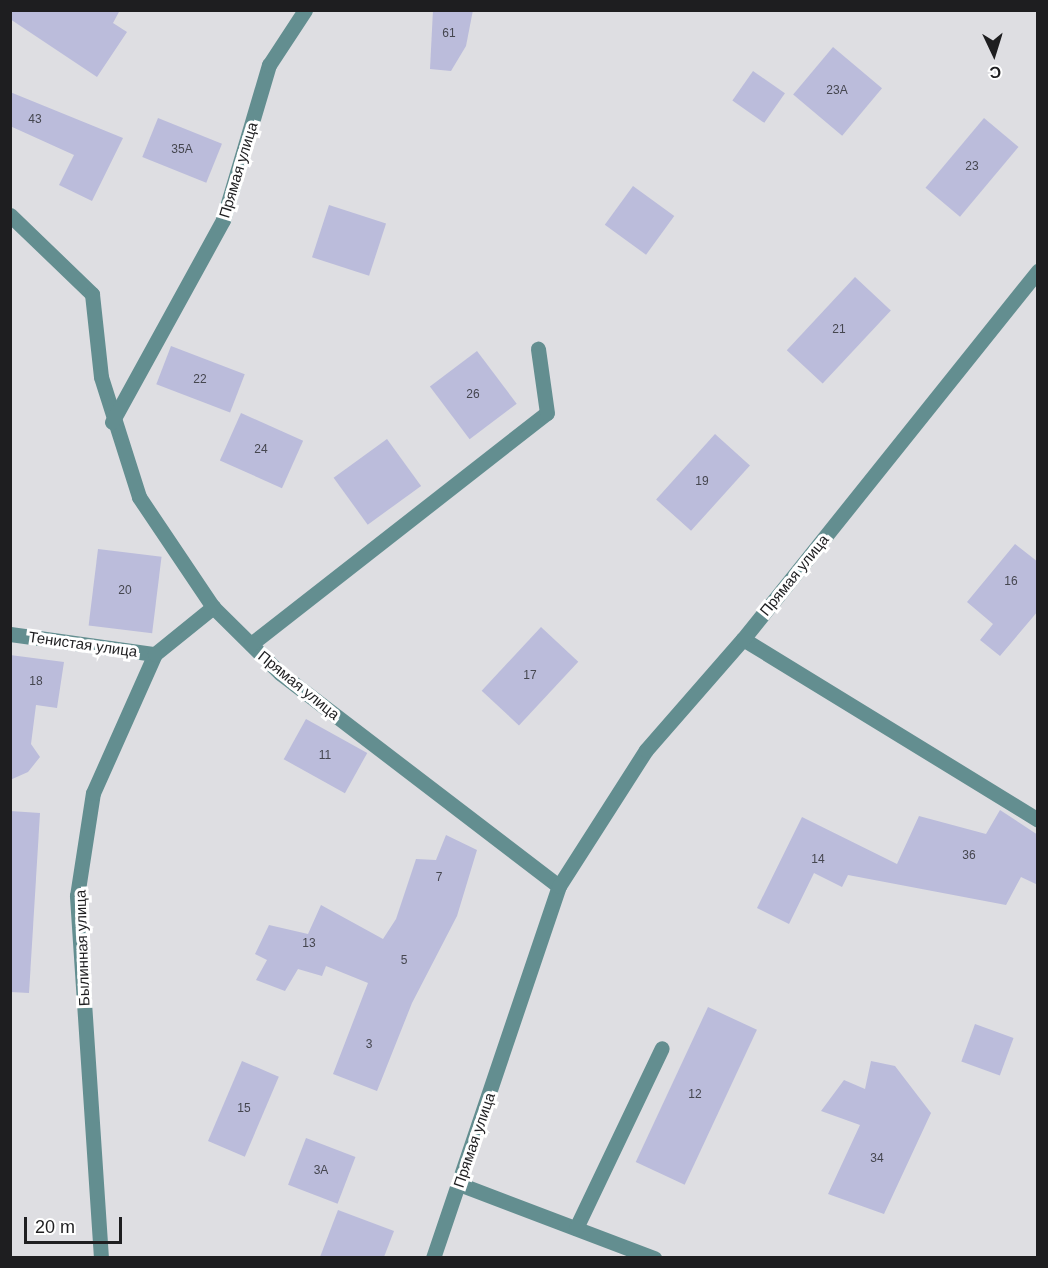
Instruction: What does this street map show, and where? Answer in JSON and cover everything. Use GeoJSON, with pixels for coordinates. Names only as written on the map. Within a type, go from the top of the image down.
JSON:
{"type":"FeatureCollection","features":[{"type":"Feature","properties":{"kind":"street","name":"Прямая улица"},"geometry":{"type":"LineString","coordinates":[[112,422],[223,220],[268,65],[305,10]]}},
{"type":"Feature","properties":{"kind":"street","name":"Прямая улица"},"geometry":{"type":"LineString","coordinates":[[10,215],[93,294],[112,422],[139,497],[213,607],[280,673],[559,886]]}},
{"type":"Feature","properties":{"kind":"street","name":"Прямая улица"},"geometry":{"type":"LineString","coordinates":[[433,1257],[559,886],[646,750],[742,639],[1038,272]]}},
{"type":"Feature","properties":{"kind":"street"},"geometry":{"type":"LineString","coordinates":[[250,644],[547,413],[538,349]]}},
{"type":"Feature","properties":{"kind":"street","name":"Былинная улица"},"geometry":{"type":"LineString","coordinates":[[101,1257],[77,896],[93,793],[155,654],[213,607]]}},
{"type":"Feature","properties":{"kind":"street","name":"Тенистая улица"},"geometry":{"type":"LineString","coordinates":[[10,634],[155,654]]}},
{"type":"Feature","properties":{"kind":"street"},"geometry":{"type":"LineString","coordinates":[[742,639],[1038,820]]}},
{"type":"Feature","properties":{"kind":"street"},"geometry":{"type":"LineString","coordinates":[[576,1228],[662,1048]]}},
{"type":"Feature","properties":{"kind":"street"},"geometry":{"type":"LineString","coordinates":[[459,1184],[654,1257]]}},
{"type":"Feature","properties":{"kind":"building"},"geometry":{"type":"Polygon","coordinates":[[[10,10],[120,10],[113,23],[127,32],[97,77],[10,19],[10,10]]]}},
{"type":"Feature","properties":{"kind":"building"},"geometry":{"type":"Polygon","coordinates":[[[433,10],[473,10],[466,46],[451,71],[430,69],[433,10]]]}},
{"type":"Feature","properties":{"kind":"building"},"geometry":{"type":"Polygon","coordinates":[[[833,47],[882,88],[842,136],[793,94],[833,47]]]}},
{"type":"Feature","properties":{"kind":"building"},"geometry":{"type":"Polygon","coordinates":[[[753,71],[785,93],[764,123],[732,100],[753,71]]]}},
{"type":"Feature","properties":{"kind":"building"},"geometry":{"type":"Polygon","coordinates":[[[10,92],[123,138],[92,201],[59,185],[74,155],[10,126],[10,92]]]}},
{"type":"Feature","properties":{"kind":"building"},"geometry":{"type":"Polygon","coordinates":[[[158,118],[222,144],[206,183],[142,157],[158,118]]]}},
{"type":"Feature","properties":{"kind":"building"},"geometry":{"type":"Polygon","coordinates":[[[984,118],[1018,147],[960,217],[926,188],[984,118]]]}},
{"type":"Feature","properties":{"kind":"building"},"geometry":{"type":"Polygon","coordinates":[[[633,186],[674,216],[646,255],[605,225],[633,186]]]}},
{"type":"Feature","properties":{"kind":"building"},"geometry":{"type":"Polygon","coordinates":[[[329,205],[386,224],[369,276],[312,257],[329,205]]]}},
{"type":"Feature","properties":{"kind":"building"},"geometry":{"type":"Polygon","coordinates":[[[855,277],[891,310],[823,384],[787,350],[855,277]]]}},
{"type":"Feature","properties":{"kind":"building"},"geometry":{"type":"Polygon","coordinates":[[[171,346],[245,374],[230,413],[156,384],[171,346]]]}},
{"type":"Feature","properties":{"kind":"building"},"geometry":{"type":"Polygon","coordinates":[[[477,351],[517,404],[470,439],[430,387],[477,351]]]}},
{"type":"Feature","properties":{"kind":"building"},"geometry":{"type":"Polygon","coordinates":[[[241,413],[303,441],[282,488],[220,461],[241,413]]]}},
{"type":"Feature","properties":{"kind":"building"},"geometry":{"type":"Polygon","coordinates":[[[715,434],[750,465],[691,531],[656,499],[715,434]]]}},
{"type":"Feature","properties":{"kind":"building"},"geometry":{"type":"Polygon","coordinates":[[[387,439],[421,486],[368,525],[334,478],[387,439]]]}},
{"type":"Feature","properties":{"kind":"building"},"geometry":{"type":"Polygon","coordinates":[[[1015,544],[1038,562],[1038,611],[1000,656],[980,640],[993,624],[967,602],[1015,544]]]}},
{"type":"Feature","properties":{"kind":"building"},"geometry":{"type":"Polygon","coordinates":[[[98,549],[162,557],[152,633],[89,625],[98,549]]]}},
{"type":"Feature","properties":{"kind":"building"},"geometry":{"type":"Polygon","coordinates":[[[541,627],[578,662],[519,725],[482,691],[541,627]]]}},
{"type":"Feature","properties":{"kind":"building"},"geometry":{"type":"Polygon","coordinates":[[[10,655],[64,662],[57,708],[36,705],[31,744],[40,757],[28,772],[10,780],[10,655]]]}},
{"type":"Feature","properties":{"kind":"building"},"geometry":{"type":"Polygon","coordinates":[[[306,719],[367,753],[345,793],[284,759],[306,719]]]}},
{"type":"Feature","properties":{"kind":"building"},"geometry":{"type":"Polygon","coordinates":[[[1000,810],[1038,835],[1038,885],[1021,877],[1006,905],[848,875],[842,887],[814,873],[789,924],[757,908],[802,817],[897,864],[919,816],[986,834],[1000,810]]]}},
{"type":"Feature","properties":{"kind":"building"},"geometry":{"type":"Polygon","coordinates":[[[10,811],[40,813],[29,993],[10,992],[10,811]]]}},
{"type":"Feature","properties":{"kind":"building"},"geometry":{"type":"Polygon","coordinates":[[[446,835],[477,850],[457,916],[412,1003],[377,1091],[333,1074],[368,983],[326,966],[322,976],[298,969],[285,991],[256,980],[267,960],[255,954],[269,925],[308,934],[321,905],[383,939],[396,919],[416,859],[436,860],[446,835]]]}},
{"type":"Feature","properties":{"kind":"building"},"geometry":{"type":"Polygon","coordinates":[[[708,1007],[757,1030],[685,1185],[636,1162],[708,1007]]]}},
{"type":"Feature","properties":{"kind":"building"},"geometry":{"type":"Polygon","coordinates":[[[975,1024],[1014,1038],[1000,1076],[961,1062],[975,1024]]]}},
{"type":"Feature","properties":{"kind":"building"},"geometry":{"type":"Polygon","coordinates":[[[242,1061],[279,1077],[245,1157],[208,1141],[242,1061]]]}},
{"type":"Feature","properties":{"kind":"building"},"geometry":{"type":"Polygon","coordinates":[[[871,1061],[895,1066],[931,1113],[884,1214],[828,1194],[860,1125],[821,1111],[844,1080],[865,1089],[871,1061]]]}},
{"type":"Feature","properties":{"kind":"building"},"geometry":{"type":"Polygon","coordinates":[[[306,1138],[355,1157],[338,1204],[288,1185],[306,1138]]]}},
{"type":"Feature","properties":{"kind":"building"},"geometry":{"type":"Polygon","coordinates":[[[338,1210],[394,1231],[384,1257],[320,1257],[338,1210]]]}}]}
